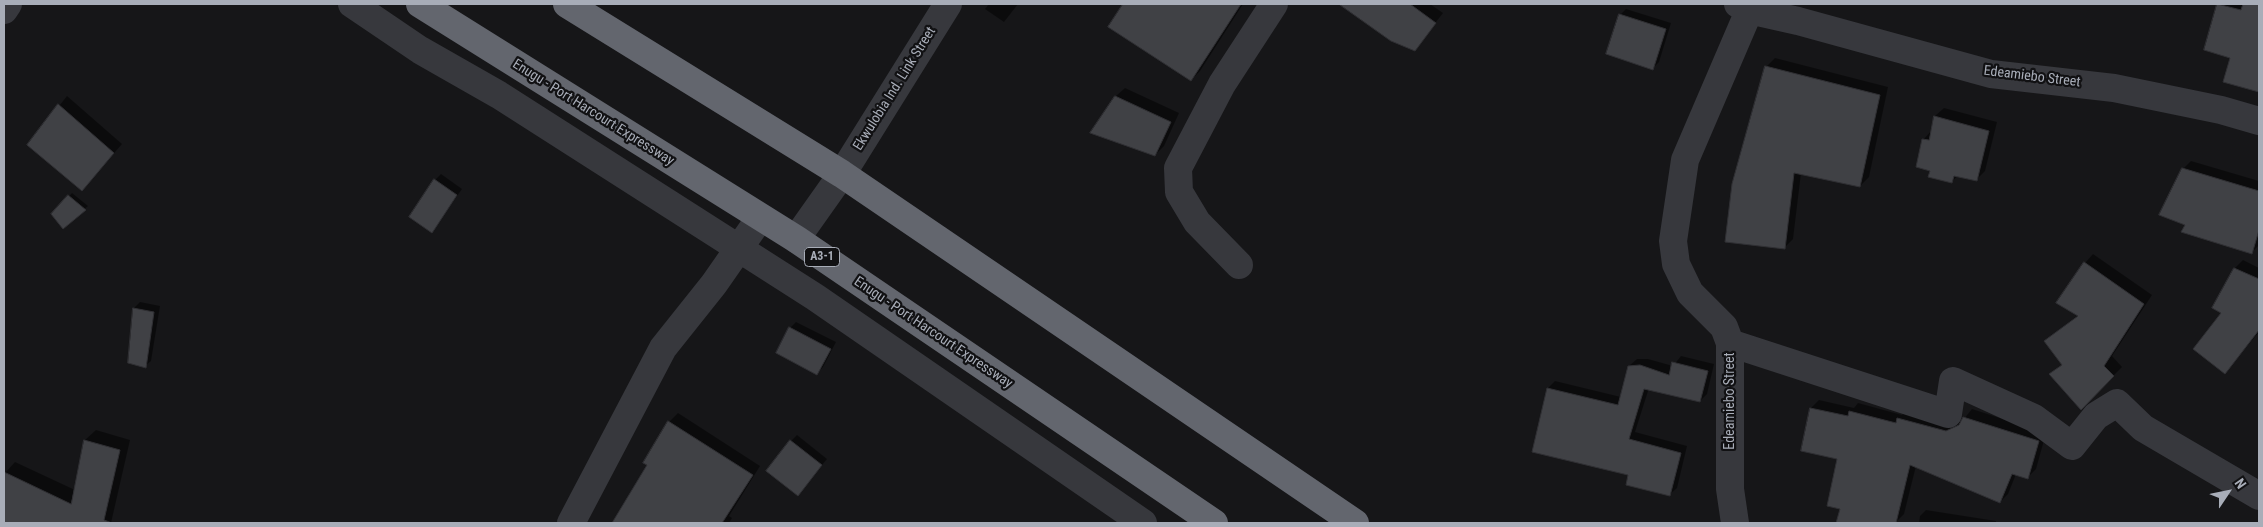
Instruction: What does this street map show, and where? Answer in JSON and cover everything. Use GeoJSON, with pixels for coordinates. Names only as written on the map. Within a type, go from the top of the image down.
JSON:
{"type":"FeatureCollection","features":[{"type":"Feature","properties":{"kind":"highway","name":"Enugu - Port Harcourt Expressway"},"geometry":{"type":"LineString","coordinates":[[420,4],[796,239],[1214,523]]}},
{"type":"Feature","properties":{"kind":"highway"},"geometry":{"type":"LineString","coordinates":[[567,4],[842,174],[1355,523]]}},
{"type":"Feature","properties":{"kind":"street"},"geometry":{"type":"LineString","coordinates":[[4,10],[8,4]]}},
{"type":"Feature","properties":{"kind":"street"},"geometry":{"type":"LineString","coordinates":[[352,4],[420,50],[498,95],[816,297],[1143,523]]}},
{"type":"Feature","properties":{"kind":"street","name":"Ekwulobia Ind. Link Street"},"geometry":{"type":"LineString","coordinates":[[796,239],[842,174],[948,4]]}},
{"type":"Feature","properties":{"kind":"street"},"geometry":{"type":"LineString","coordinates":[[1239,265],[1196,222],[1179,192],[1178,168],[1222,84],[1274,4]]}},
{"type":"Feature","properties":{"kind":"street","name":"Edeamiebo Street"},"geometry":{"type":"LineString","coordinates":[[1735,523],[1730,489],[1730,342],[1724,328],[1690,293],[1676,264],[1673,242],[1685,160],[1747,6],[1991,74],[2061,84],[2090,84],[2114,88],[2221,110],[2259,121]]}},
{"type":"Feature","properties":{"kind":"street"},"geometry":{"type":"LineString","coordinates":[[571,523],[607,451],[663,348],[714,284],[760,218]]}},
{"type":"Feature","properties":{"kind":"street"},"geometry":{"type":"LineString","coordinates":[[1730,342],[1948,414],[1953,381],[2034,418],[2072,446],[2096,416],[2117,404],[2142,428],[2259,496]]}},
{"type":"Feature","properties":{"kind":"building"},"geometry":{"type":"Polygon","coordinates":[[[1123,4],[1241,4],[1191,81],[1108,27],[1123,4]]]}},
{"type":"Feature","properties":{"kind":"building"},"geometry":{"type":"Polygon","coordinates":[[[1339,4],[1410,4],[1436,23],[1415,51],[1391,41],[1339,4]]]}},
{"type":"Feature","properties":{"kind":"building"},"geometry":{"type":"Polygon","coordinates":[[[2217,4],[2241,10],[2243,4],[2259,4],[2259,92],[2223,82],[2230,58],[2204,50],[2217,4]]]}},
{"type":"Feature","properties":{"kind":"building"},"geometry":{"type":"Polygon","coordinates":[[[1619,14],[1666,29],[1653,70],[1606,54],[1619,14]]]}},
{"type":"Feature","properties":{"kind":"building"},"geometry":{"type":"Polygon","coordinates":[[[1765,66],[1880,95],[1860,187],[1794,173],[1785,249],[1725,242],[1732,184],[1765,66]]]}},
{"type":"Feature","properties":{"kind":"building"},"geometry":{"type":"Polygon","coordinates":[[[1115,96],[1171,122],[1155,156],[1090,133],[1115,96]]]}},
{"type":"Feature","properties":{"kind":"building"},"geometry":{"type":"Polygon","coordinates":[[[58,104],[114,153],[82,191],[27,145],[58,104]]]}},
{"type":"Feature","properties":{"kind":"building"},"geometry":{"type":"Polygon","coordinates":[[[1934,116],[1989,131],[1977,181],[1954,176],[1952,183],[1928,177],[1930,171],[1916,167],[1922,139],[1929,140],[1934,116]]]}},
{"type":"Feature","properties":{"kind":"building"},"geometry":{"type":"Polygon","coordinates":[[[2182,168],[2259,191],[2259,230],[2252,254],[2181,232],[2185,225],[2159,215],[2182,168]]]}},
{"type":"Feature","properties":{"kind":"building"},"geometry":{"type":"Polygon","coordinates":[[[434,179],[457,195],[432,233],[409,217],[434,179]]]}},
{"type":"Feature","properties":{"kind":"building"},"geometry":{"type":"Polygon","coordinates":[[[68,195],[86,210],[63,229],[51,214],[68,195]]]}},
{"type":"Feature","properties":{"kind":"building"},"geometry":{"type":"Polygon","coordinates":[[[2084,262],[2144,304],[2104,366],[2114,376],[2081,410],[2049,374],[2062,365],[2044,341],[2078,316],[2056,303],[2084,262]]]}},
{"type":"Feature","properties":{"kind":"building"},"geometry":{"type":"Polygon","coordinates":[[[2234,268],[2259,279],[2259,330],[2225,374],[2193,349],[2221,313],[2212,308],[2234,268]]]}},
{"type":"Feature","properties":{"kind":"building"},"geometry":{"type":"Polygon","coordinates":[[[133,308],[154,312],[146,368],[128,363],[133,308]]]}},
{"type":"Feature","properties":{"kind":"building"},"geometry":{"type":"Polygon","coordinates":[[[789,327],[831,349],[817,375],[776,353],[789,327]]]}},
{"type":"Feature","properties":{"kind":"building"},"geometry":{"type":"Polygon","coordinates":[[[1672,362],[1708,371],[1700,402],[1644,389],[1629,439],[1681,453],[1670,496],[1626,485],[1628,475],[1532,452],[1547,388],[1618,405],[1628,366],[1640,365],[1669,375],[1672,362]]]}},
{"type":"Feature","properties":{"kind":"building"},"geometry":{"type":"Polygon","coordinates":[[[1810,408],[1848,416],[1849,411],[1896,423],[1897,418],[1946,431],[1959,425],[1963,417],[2039,441],[2028,479],[2012,474],[2000,503],[1910,465],[1896,523],[1836,523],[1840,509],[1827,506],[1837,459],[1801,451],[1810,408]]]}},
{"type":"Feature","properties":{"kind":"building"},"geometry":{"type":"Polygon","coordinates":[[[668,421],[753,475],[722,523],[612,523],[647,465],[643,463],[668,421]]]}},
{"type":"Feature","properties":{"kind":"building"},"geometry":{"type":"Polygon","coordinates":[[[84,440],[120,450],[104,520],[112,523],[4,523],[4,472],[71,504],[84,440]]]}},
{"type":"Feature","properties":{"kind":"building"},"geometry":{"type":"Polygon","coordinates":[[[790,440],[822,465],[798,496],[766,471],[790,440]]]}}]}
